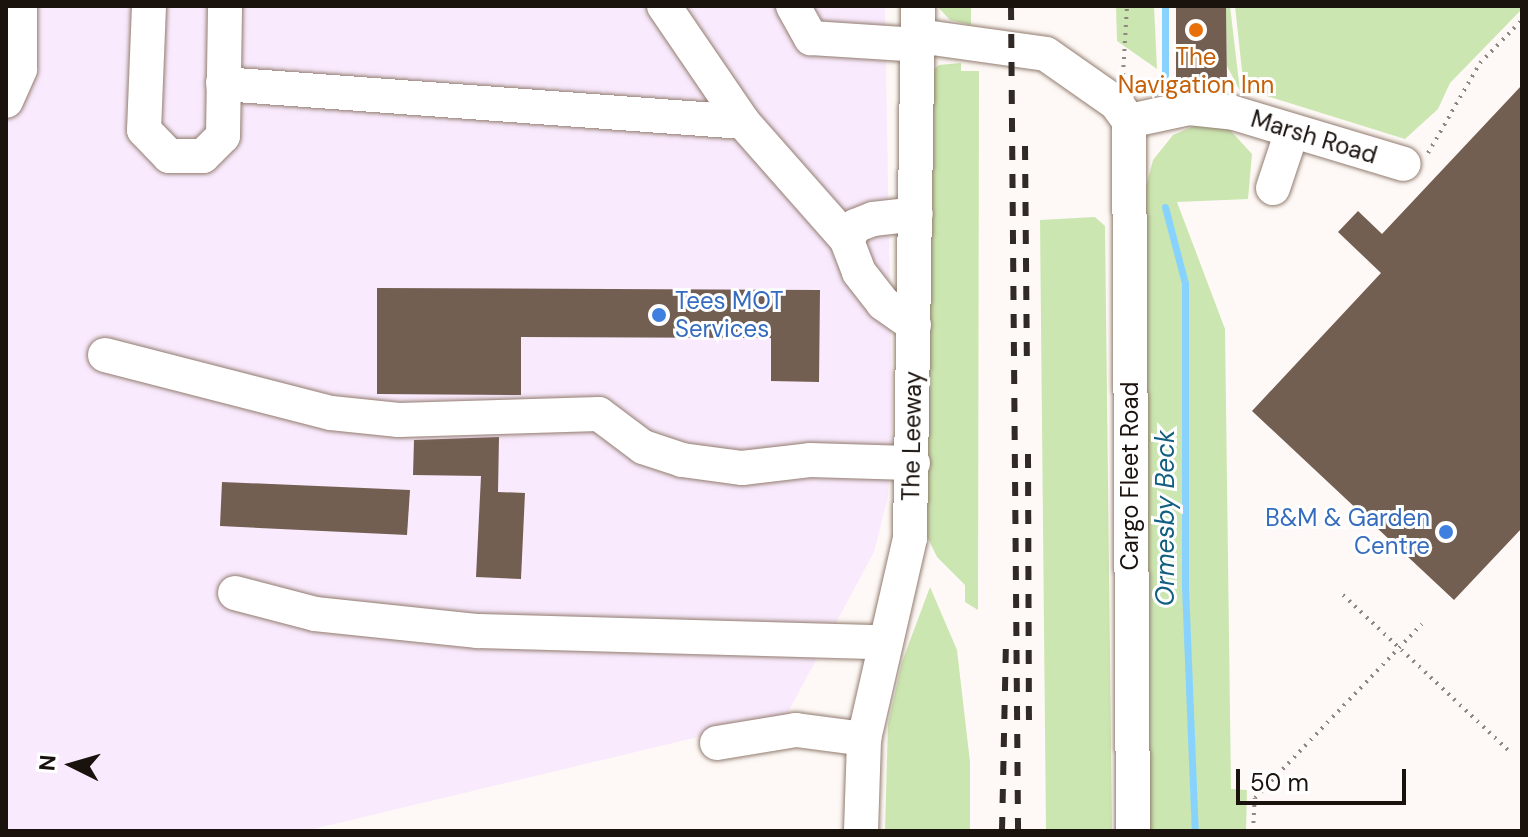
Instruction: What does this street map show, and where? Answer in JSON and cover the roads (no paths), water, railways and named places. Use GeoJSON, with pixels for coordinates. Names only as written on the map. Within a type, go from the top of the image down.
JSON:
{"type":"FeatureCollection","features":[{"type":"Feature","properties":{"kind":"street"},"geometry":{"type":"LineString","coordinates":[[6,101],[20,69],[20,6]]}},
{"type":"Feature","properties":{"kind":"street"},"geometry":{"type":"LineString","coordinates":[[149,6],[144,130],[169,156],[203,156],[223,136],[225,6]]}},
{"type":"Feature","properties":{"kind":"street"},"geometry":{"type":"LineString","coordinates":[[664,6],[726,90],[743,122],[847,240],[859,272],[883,303],[914,325]]}},
{"type":"Feature","properties":{"kind":"street"},"geometry":{"type":"LineString","coordinates":[[793,6],[811,38],[918,29],[1046,54],[1131,113]]}},
{"type":"Feature","properties":{"kind":"street","name":"The Leeway"},"geometry":{"type":"LineString","coordinates":[[861,831],[864,739],[882,642],[910,538],[918,29]]}},
{"type":"Feature","properties":{"kind":"street"},"geometry":{"type":"LineString","coordinates":[[223,84],[743,122]]}},
{"type":"Feature","properties":{"kind":"street","name":"Marsh Road"},"geometry":{"type":"LineString","coordinates":[[1131,113],[1189,108],[1234,113],[1404,164]]}},
{"type":"Feature","properties":{"kind":"street","name":"Cargo Fleet Road"},"geometry":{"type":"LineString","coordinates":[[1131,113],[1133,831]]}},
{"type":"Feature","properties":{"kind":"street"},"geometry":{"type":"LineString","coordinates":[[1273,188],[1292,131]]}},
{"type":"Feature","properties":{"kind":"street"},"geometry":{"type":"LineString","coordinates":[[847,240],[855,226],[873,219],[916,214]]}},
{"type":"Feature","properties":{"kind":"street"},"geometry":{"type":"LineString","coordinates":[[105,355],[331,413],[413,421],[599,414],[643,447],[727,466],[810,460],[913,463]]}},
{"type":"Feature","properties":{"kind":"street"},"geometry":{"type":"LineString","coordinates":[[235,593],[315,614],[478,631],[882,642]]}},
{"type":"Feature","properties":{"kind":"street"},"geometry":{"type":"LineString","coordinates":[[717,743],[796,730],[864,739]]}},
{"type":"Feature","properties":{"kind":"waterway","name":"Ormesby Beck"},"geometry":{"type":"LineString","coordinates":[[1165,6],[1165,75]]}},
{"type":"Feature","properties":{"kind":"waterway","name":"Ormesby Beck"},"geometry":{"type":"LineString","coordinates":[[1165,207],[1185,283],[1185,587],[1195,831]]}},
{"type":"Feature","properties":{"kind":"railway"},"geometry":{"type":"LineString","coordinates":[[1011,6],[1018,831]]}},
{"type":"Feature","properties":{"kind":"railway"},"geometry":{"type":"LineString","coordinates":[[1025,146],[1027,366]]}},
{"type":"Feature","properties":{"kind":"railway"},"geometry":{"type":"LineString","coordinates":[[1028,454],[1029,734]]}},
{"type":"Feature","properties":{"kind":"railway"},"geometry":{"type":"LineString","coordinates":[[1002,831],[1006,639]]}},
{"type":"Feature","properties":{"kind":"place","name":"The Navigation Inn"},"geometry":{"type":"Point","coordinates":[1196,30]}},
{"type":"Feature","properties":{"kind":"place","name":"Tees MOT Services"},"geometry":{"type":"Point","coordinates":[659,315]}},
{"type":"Feature","properties":{"kind":"place","name":"B&M & Garden Centre"},"geometry":{"type":"Point","coordinates":[1446,532]}}]}
